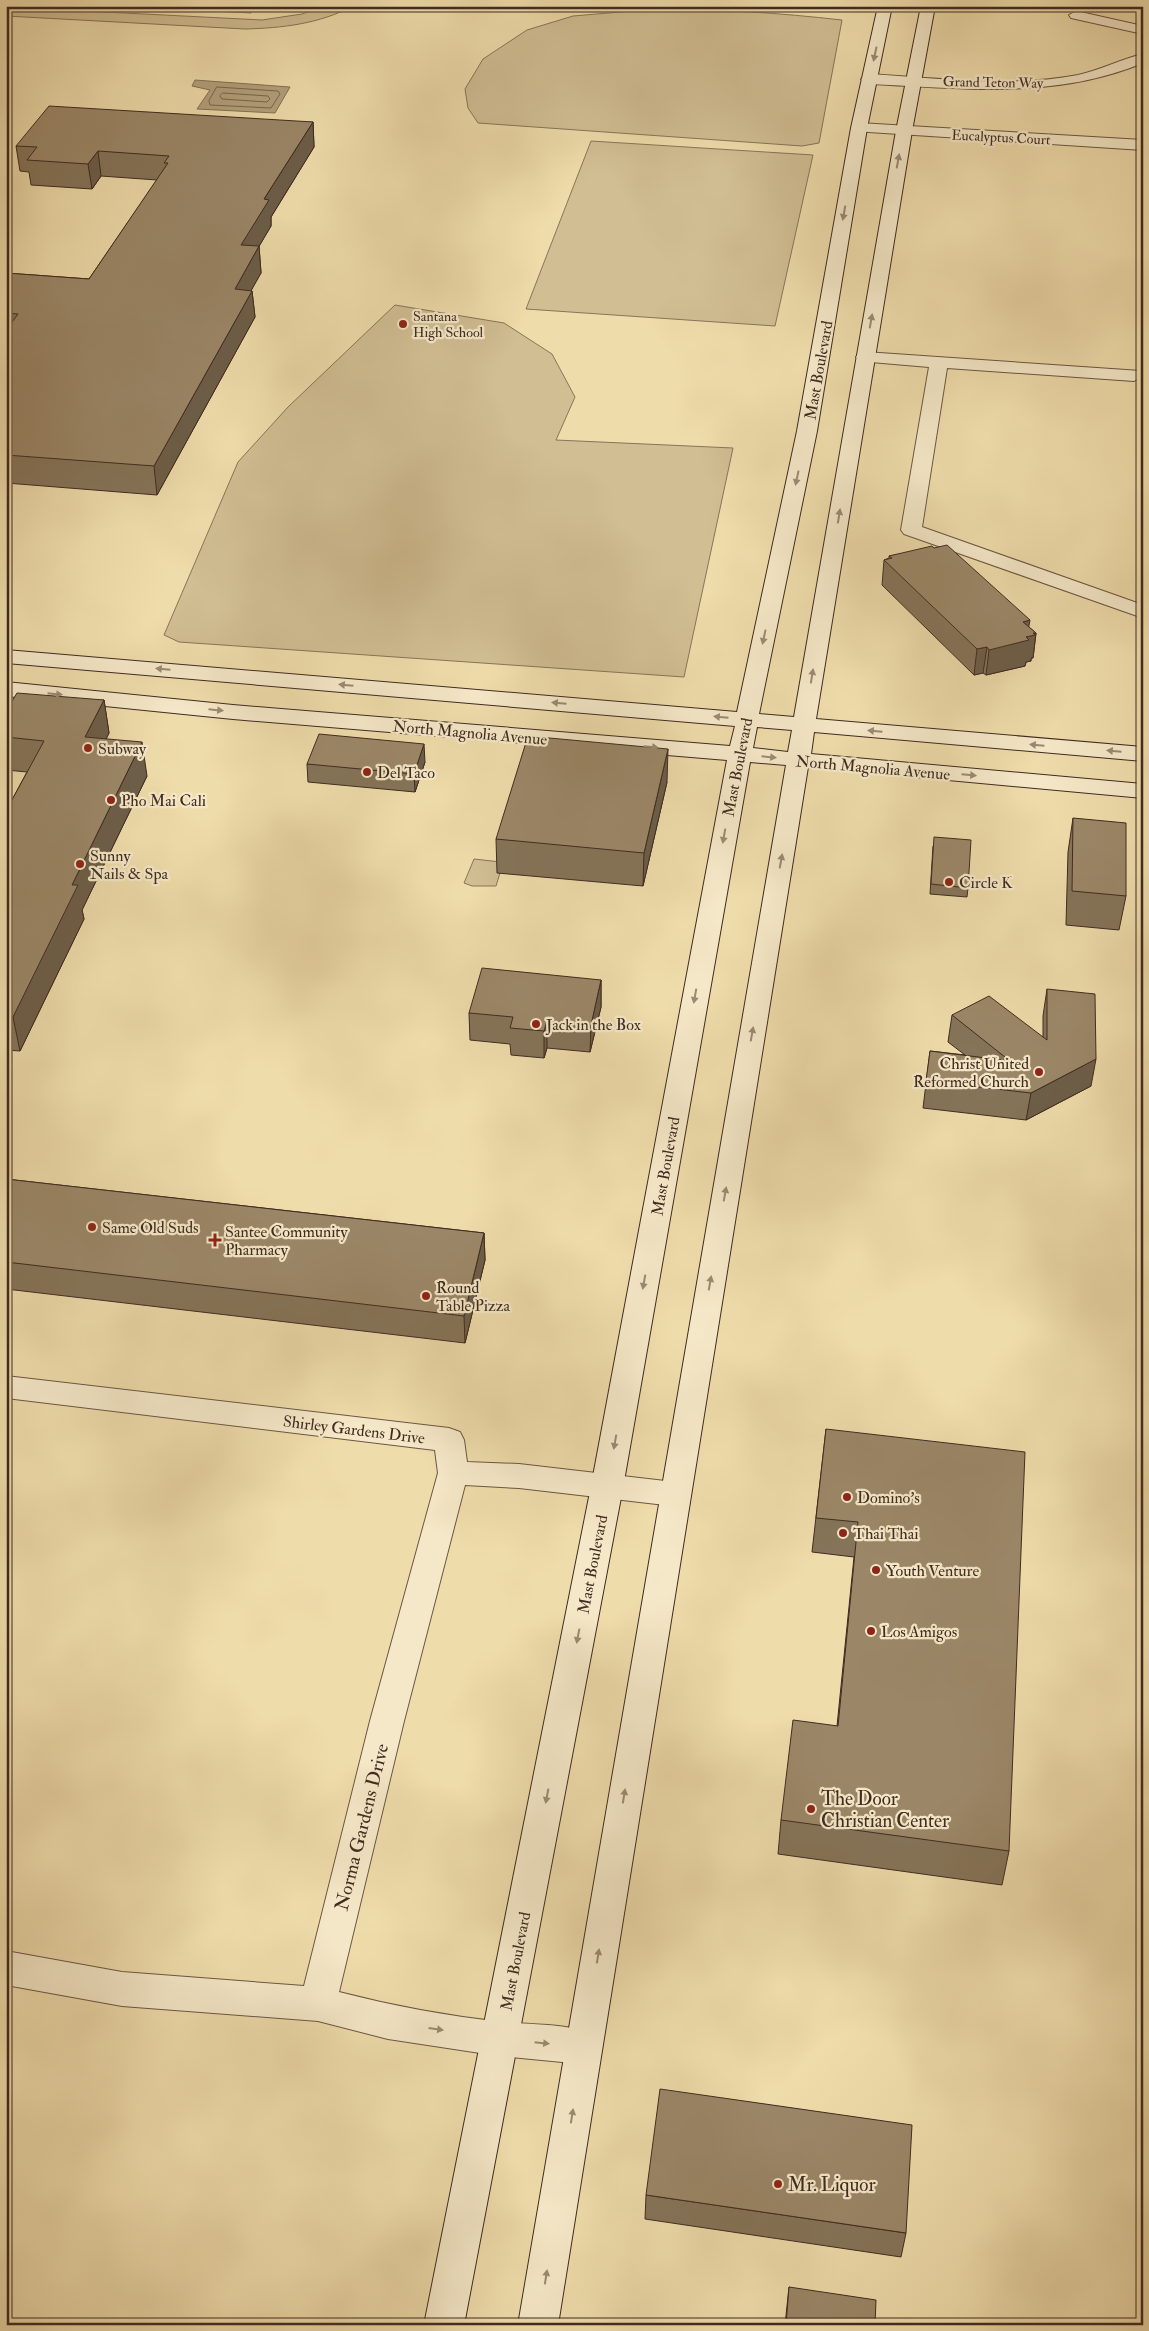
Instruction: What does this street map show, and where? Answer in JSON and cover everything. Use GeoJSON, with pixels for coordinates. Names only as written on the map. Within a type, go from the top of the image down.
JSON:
{"type":"FeatureCollection","features":[{"type":"Feature","properties":{"kind":"street","name":"Mast Boulevard"},"geometry":{"type":"LineString","coordinates":[[444,2325],[607,1487],[746,719],[807,433],[859,128],[885,6]]}},
{"type":"Feature","properties":{"kind":"street"},"geometry":{"type":"LineString","coordinates":[[538,2325],[674,1494],[865,357],[904,131],[928,6]]}},
{"type":"Feature","properties":{"kind":"street"},"geometry":{"type":"LineString","coordinates":[[1076,14],[1143,30]]}},
{"type":"Feature","properties":{"kind":"street","name":"Grand Teton Way"},"geometry":{"type":"LineString","coordinates":[[869,79],[979,84],[1047,83],[1103,73],[1143,58]]}},
{"type":"Feature","properties":{"kind":"street","name":"Eucalyptus Court"},"geometry":{"type":"LineString","coordinates":[[859,128],[1143,145]]}},
{"type":"Feature","properties":{"kind":"street"},"geometry":{"type":"LineString","coordinates":[[865,357],[1134,375]]}},
{"type":"Feature","properties":{"kind":"street"},"geometry":{"type":"LineString","coordinates":[[939,362],[911,530],[1143,612]]}},
{"type":"Feature","properties":{"kind":"street"},"geometry":{"type":"LineString","coordinates":[[6,656],[1143,754]]}},
{"type":"Feature","properties":{"kind":"street","name":"North Magnolia Avenue"},"geometry":{"type":"LineString","coordinates":[[6,690],[233,712],[740,754],[1143,791]]}},
{"type":"Feature","properties":{"kind":"street","name":"Shirley Gardens Drive"},"geometry":{"type":"LineString","coordinates":[[6,1387],[449,1440],[454,1473]]}},
{"type":"Feature","properties":{"kind":"street"},"geometry":{"type":"LineString","coordinates":[[454,1473],[519,1476],[674,1494]]}},
{"type":"Feature","properties":{"kind":"street","name":"Norma Gardens Drive"},"geometry":{"type":"LineString","coordinates":[[318,2004],[387,1721],[454,1473]]}},
{"type":"Feature","properties":{"kind":"street"},"geometry":{"type":"LineString","coordinates":[[6,1968],[122,1989],[318,2004],[388,2022],[500,2039],[583,2047]]}},
{"type":"Feature","properties":{"kind":"shaded area"},"geometry":{"type":"Polygon","coordinates":[[[133,6],[256,6],[251,13],[133,6]]]}},
{"type":"Feature","properties":{"kind":"shaded area"},"geometry":{"type":"Polygon","coordinates":[[[324,6],[353,6],[327,17],[300,24],[273,28],[245,29],[6,16],[6,7],[262,20],[302,14],[324,6]]]}},
{"type":"Feature","properties":{"kind":"shaded area"},"geometry":{"type":"Polygon","coordinates":[[[656,9],[749,12],[842,20],[819,143],[802,146],[478,123],[468,108],[465,89],[483,59],[527,30],[573,16],[656,9]]]}},
{"type":"Feature","properties":{"kind":"shaded area"},"geometry":{"type":"Polygon","coordinates":[[[591,141],[813,155],[775,326],[526,309],[591,141]]]}},
{"type":"Feature","properties":{"kind":"shaded area"},"geometry":{"type":"Polygon","coordinates":[[[395,305],[504,323],[552,354],[575,397],[556,440],[733,448],[684,677],[179,642],[164,635],[238,462],[288,407],[395,305]]]}},
{"type":"Feature","properties":{"kind":"shaded area"},"geometry":{"type":"Polygon","coordinates":[[[474,859],[501,862],[496,886],[472,886],[464,883],[474,859]]]}},
{"type":"Feature","properties":{"kind":"water"},"geometry":{"type":"Polygon","coordinates":[[[195,80],[290,87],[275,113],[197,109],[210,90],[192,86],[195,80]]]}},
{"type":"Feature","properties":{"kind":"building"},"geometry":{"type":"Polygon","coordinates":[[[49,106],[313,122],[264,199],[269,200],[241,245],[259,246],[235,289],[252,291],[154,466],[6,455],[6,330],[18,314],[6,313],[6,273],[89,279],[168,163],[164,163],[169,156],[98,151],[88,164],[27,160],[37,147],[16,146],[49,106]]]}},
{"type":"Feature","properties":{"kind":"building"},"geometry":{"type":"Polygon","coordinates":[[[947,545],[1030,620],[1023,622],[1036,633],[1033,633],[1035,635],[1026,637],[1029,640],[989,650],[987,647],[977,649],[884,560],[892,558],[889,556],[932,546],[934,548],[947,545]]]}},
{"type":"Feature","properties":{"kind":"building"},"geometry":{"type":"Polygon","coordinates":[[[17,693],[104,700],[85,737],[142,742],[72,885],[78,885],[13,1017],[6,1016],[6,811],[44,741],[6,737],[6,711],[17,693]]]}},
{"type":"Feature","properties":{"kind":"building"},"geometry":{"type":"Polygon","coordinates":[[[319,734],[424,744],[414,774],[307,764],[319,734]]]}},
{"type":"Feature","properties":{"kind":"building"},"geometry":{"type":"Polygon","coordinates":[[[528,736],[668,749],[644,853],[496,839],[528,736]]]}},
{"type":"Feature","properties":{"kind":"building"},"geometry":{"type":"Polygon","coordinates":[[[1073,818],[1126,823],[1126,896],[1072,891],[1073,818]]]}},
{"type":"Feature","properties":{"kind":"building"},"geometry":{"type":"Polygon","coordinates":[[[934,837],[971,840],[968,888],[931,884],[934,837]]]}},
{"type":"Feature","properties":{"kind":"building"},"geometry":{"type":"Polygon","coordinates":[[[482,968],[601,980],[591,1025],[547,1021],[544,1031],[510,1028],[513,1017],[469,1013],[482,968]]]}},
{"type":"Feature","properties":{"kind":"building"},"geometry":{"type":"Polygon","coordinates":[[[1047,989],[1095,994],[1096,1059],[1031,1093],[926,1081],[930,1051],[1010,1061],[952,1015],[989,996],[1047,1040],[1047,989]]]}},
{"type":"Feature","properties":{"kind":"building"},"geometry":{"type":"Polygon","coordinates":[[[6,1179],[484,1233],[464,1316],[6,1262],[6,1179]]]}},
{"type":"Feature","properties":{"kind":"building"},"geometry":{"type":"Polygon","coordinates":[[[826,1429],[1025,1452],[1009,1851],[781,1820],[793,1720],[838,1726],[858,1522],[816,1518],[826,1429]]]}},
{"type":"Feature","properties":{"kind":"building","name":"Mr. Liquor"},"geometry":{"type":"Polygon","coordinates":[[[660,2089],[912,2125],[906,2233],[646,2195],[660,2089]]]}},
{"type":"Feature","properties":{"kind":"building"},"geometry":{"type":"Polygon","coordinates":[[[789,2287],[876,2300],[875,2325],[786,2325],[789,2287]]]}},
{"type":"Feature","properties":{"kind":"place","name":"Santana High School"},"geometry":{"type":"Point","coordinates":[403,324]}},
{"type":"Feature","properties":{"kind":"place","name":"Subway"},"geometry":{"type":"Point","coordinates":[88,748]}},
{"type":"Feature","properties":{"kind":"place","name":"Del Taco"},"geometry":{"type":"Point","coordinates":[367,772]}},
{"type":"Feature","properties":{"kind":"place","name":"Pho Mai Cali"},"geometry":{"type":"Point","coordinates":[111,800]}},
{"type":"Feature","properties":{"kind":"place","name":"Sunny Nails & Spa"},"geometry":{"type":"Point","coordinates":[80,864]}},
{"type":"Feature","properties":{"kind":"place","name":"Circle K"},"geometry":{"type":"Point","coordinates":[949,882]}},
{"type":"Feature","properties":{"kind":"place","name":"Jack in the Box"},"geometry":{"type":"Point","coordinates":[536,1024]}},
{"type":"Feature","properties":{"kind":"place","name":"Christ United Reformed Church"},"geometry":{"type":"Point","coordinates":[1039,1072]}},
{"type":"Feature","properties":{"kind":"place","name":"Same Old Suds"},"geometry":{"type":"Point","coordinates":[92,1227]}},
{"type":"Feature","properties":{"kind":"place","name":"Santee Community Pharmacy"},"geometry":{"type":"Point","coordinates":[215,1240]}},
{"type":"Feature","properties":{"kind":"place","name":"Round Table Pizza"},"geometry":{"type":"Point","coordinates":[426,1296]}},
{"type":"Feature","properties":{"kind":"place","name":"Domino's"},"geometry":{"type":"Point","coordinates":[847,1497]}},
{"type":"Feature","properties":{"kind":"place","name":"Thai Thai"},"geometry":{"type":"Point","coordinates":[843,1533]}},
{"type":"Feature","properties":{"kind":"place","name":"Youth Venture"},"geometry":{"type":"Point","coordinates":[876,1570]}},
{"type":"Feature","properties":{"kind":"place","name":"Los Amigos"},"geometry":{"type":"Point","coordinates":[871,1631]}},
{"type":"Feature","properties":{"kind":"place","name":"The Door Christian Center"},"geometry":{"type":"Point","coordinates":[811,1809]}},
{"type":"Feature","properties":{"kind":"place","name":"Mr. Liquor"},"geometry":{"type":"Point","coordinates":[778,2184]}}]}
